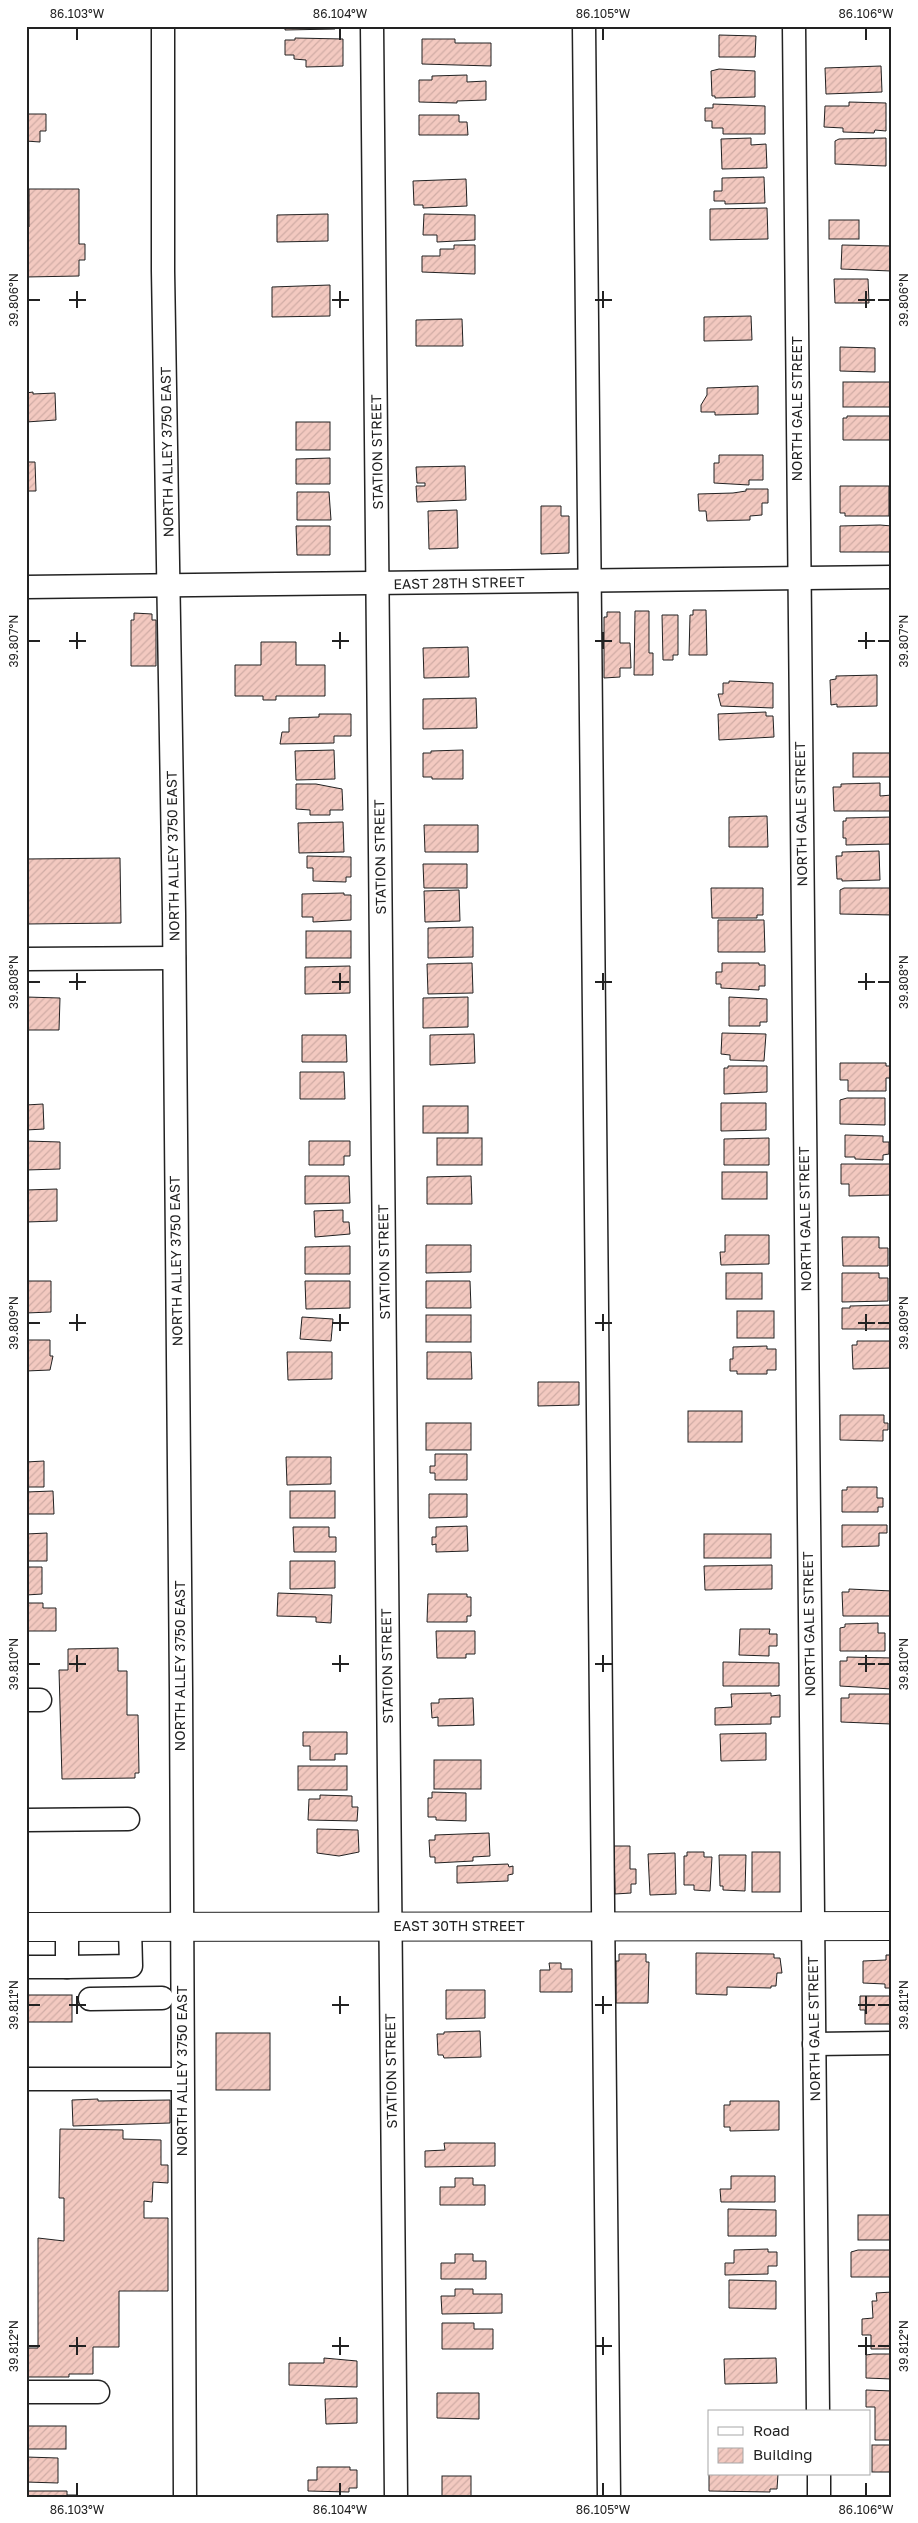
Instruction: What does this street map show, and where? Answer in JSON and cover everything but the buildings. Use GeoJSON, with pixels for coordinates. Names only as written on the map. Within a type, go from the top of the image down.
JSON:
{"type":"FeatureCollection","features":[{"type":"Feature","properties":{"kind":"main road","name":"EAST 30TH STREET"},"geometry":{"type":"LineString","coordinates":[[26,1928],[182,1926],[892,1926]]}},
{"type":"Feature","properties":{"kind":"street","name":"NORTH ALLEY 3750 EAST"},"geometry":{"type":"LineString","coordinates":[[163,26],[163,271],[170,586],[174,958],[185,2497]]}},
{"type":"Feature","properties":{"kind":"street","name":"STATION STREET"},"geometry":{"type":"LineString","coordinates":[[372,26],[396,2497]]}},
{"type":"Feature","properties":{"kind":"street"},"geometry":{"type":"LineString","coordinates":[[584,26],[602,1926],[610,2497]]}},
{"type":"Feature","properties":{"kind":"street","name":"NORTH GALE STREET"},"geometry":{"type":"LineString","coordinates":[[794,26],[798,577],[818,2410]]}},
{"type":"Feature","properties":{"kind":"street","name":"EAST 28TH STREET"},"geometry":{"type":"LineString","coordinates":[[26,587],[378,585],[892,577]]}},
{"type":"Feature","properties":{"kind":"street"},"geometry":{"type":"LineString","coordinates":[[26,959],[174,958]]}},
{"type":"Feature","properties":{"kind":"street"},"geometry":{"type":"LineString","coordinates":[[26,1820],[128,1819]]}},
{"type":"Feature","properties":{"kind":"street"},"geometry":{"type":"LineString","coordinates":[[130,1927],[131,1998]]}},
{"type":"Feature","properties":{"kind":"street"},"geometry":{"type":"LineString","coordinates":[[67,1928],[67,1967]]}},
{"type":"Feature","properties":{"kind":"street"},"geometry":{"type":"LineString","coordinates":[[26,1967],[131,1966]]}},
{"type":"Feature","properties":{"kind":"street"},"geometry":{"type":"LineString","coordinates":[[90,1999],[162,1998]]}},
{"type":"Feature","properties":{"kind":"street"},"geometry":{"type":"LineString","coordinates":[[814,2044],[892,2043]]}},
{"type":"Feature","properties":{"kind":"street"},"geometry":{"type":"LineString","coordinates":[[26,2079],[182,2080]]}},
{"type":"Feature","properties":{"kind":"street"},"geometry":{"type":"LineString","coordinates":[[26,2392],[98,2392]]}},
{"type":"Feature","properties":{"kind":"street"},"geometry":{"type":"LineString","coordinates":[[819,2476],[819,2497]]}}]}
